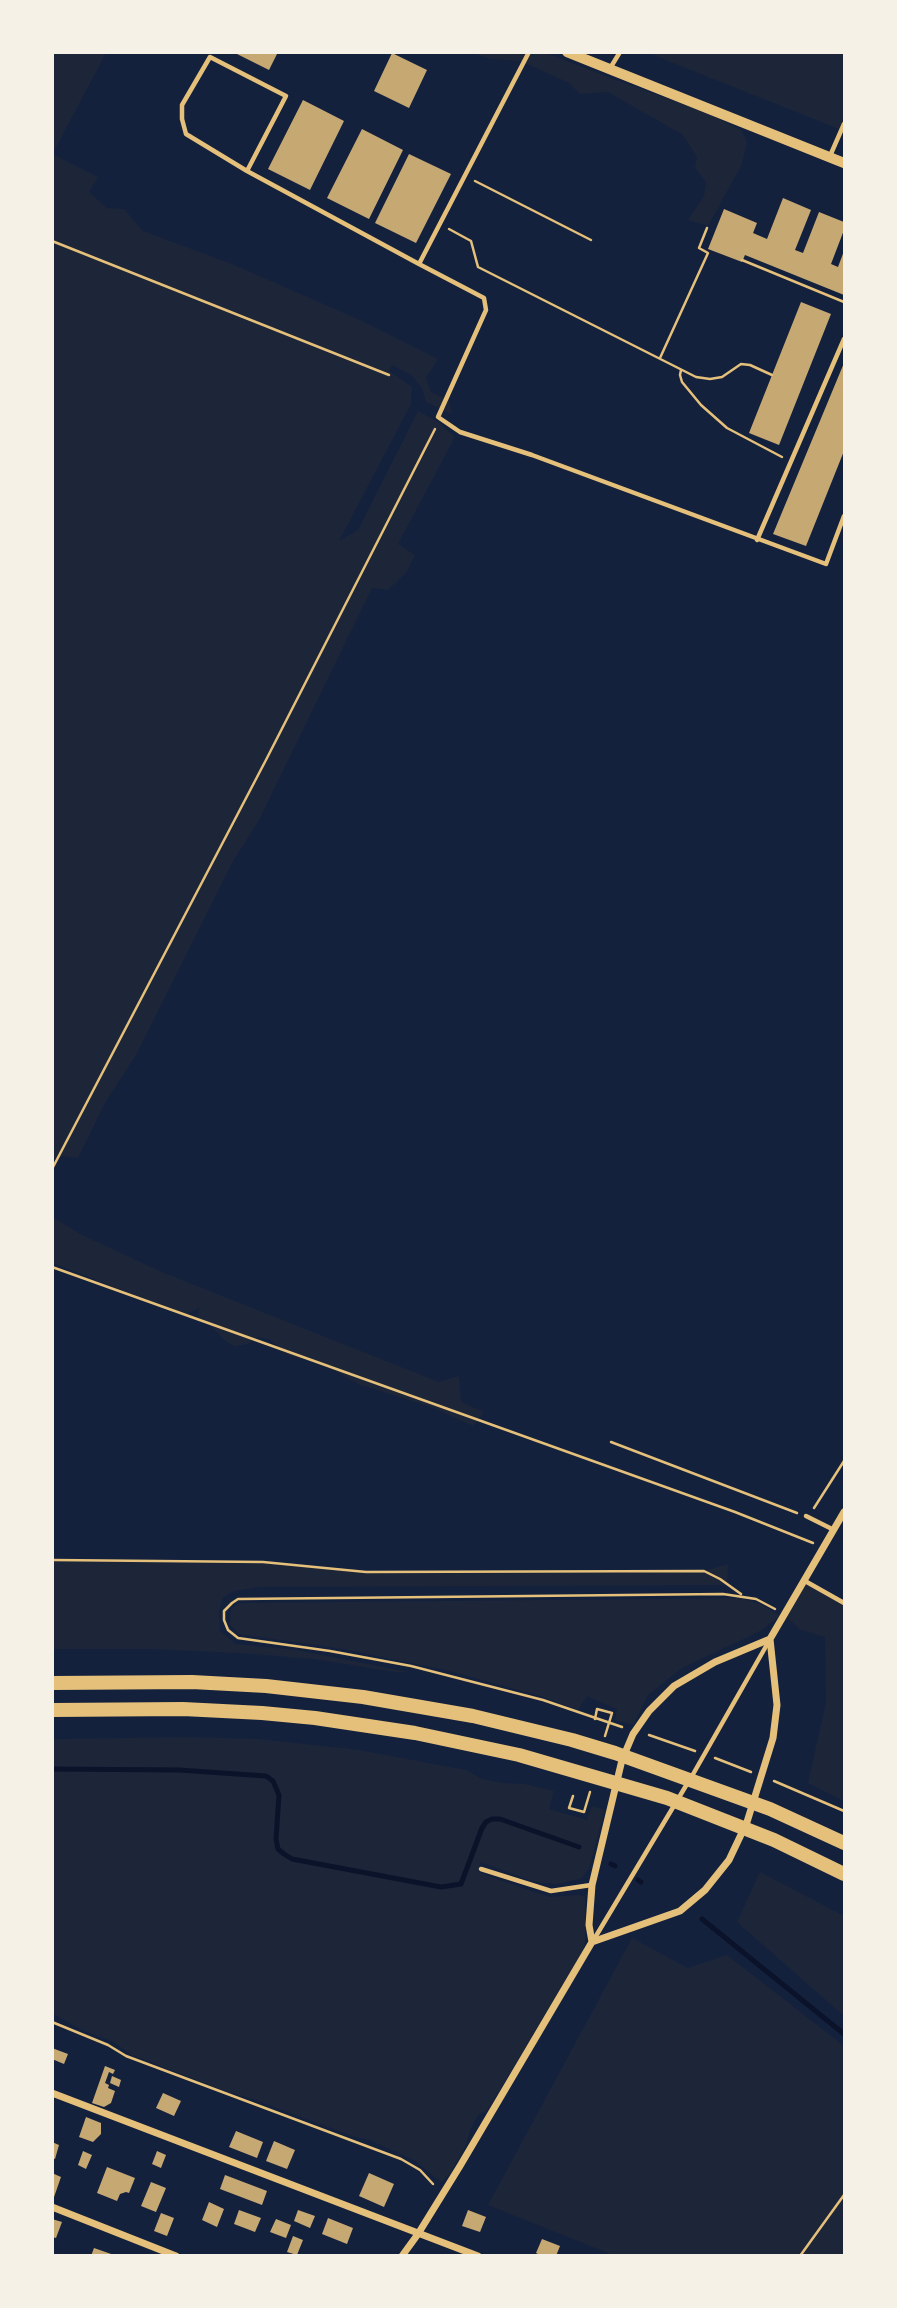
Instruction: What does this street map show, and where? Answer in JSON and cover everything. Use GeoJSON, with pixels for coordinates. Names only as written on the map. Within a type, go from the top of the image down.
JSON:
{"type":"FeatureCollection","features":[{"type":"Feature","properties":{"kind":"highway"},"geometry":{"type":"LineString","coordinates":[[52,1683],[192,1682],[266,1686],[473,1716],[572,1740],[696,1782],[770,1809],[845,1843]]}},
{"type":"Feature","properties":{"kind":"highway"},"geometry":{"type":"LineString","coordinates":[[52,1710],[183,1709],[315,1718],[415,1733],[519,1755],[667,1798],[774,1840],[845,1874]]}},
{"type":"Feature","properties":{"kind":"street"},"geometry":{"type":"LineString","coordinates":[[567,52],[845,163]]}},
{"type":"Feature","properties":{"kind":"street"},"geometry":{"type":"LineString","coordinates":[[402,2256],[441,2197],[592,1942],[680,1911],[705,1890],[729,1860],[747,1822],[772,1738],[777,1705],[770,1639],[845,1512]]}},
{"type":"Feature","properties":{"kind":"street"},"geometry":{"type":"LineString","coordinates":[[592,1942],[589,1925],[592,1885],[628,1743],[649,1711],[674,1686],[715,1662],[770,1639]]}},
{"type":"Feature","properties":{"kind":"street"},"geometry":{"type":"LineString","coordinates":[[52,2093],[478,2256]]}},
{"type":"Feature","properties":{"kind":"street"},"geometry":{"type":"LineString","coordinates":[[52,2207],[176,2256]]}},
{"type":"Feature","properties":{"kind":"lane"},"geometry":{"type":"LineString","coordinates":[[419,264],[529,52]]}},
{"type":"Feature","properties":{"kind":"lane"},"geometry":{"type":"LineString","coordinates":[[609,70],[620,52]]}},
{"type":"Feature","properties":{"kind":"lane"},"geometry":{"type":"LineString","coordinates":[[247,171],[286,96],[210,57],[183,105],[182,119],[186,134],[247,171],[484,298],[486,310],[438,417],[460,432],[532,455],[826,564],[845,516]]}},
{"type":"Feature","properties":{"kind":"lane"},"geometry":{"type":"LineString","coordinates":[[830,157],[845,124]]}},
{"type":"Feature","properties":{"kind":"lane"},"geometry":{"type":"LineString","coordinates":[[757,540],[845,339]]}},
{"type":"Feature","properties":{"kind":"lane"},"geometry":{"type":"LineString","coordinates":[[806,1516],[834,1530]]}},
{"type":"Feature","properties":{"kind":"lane"},"geometry":{"type":"LineString","coordinates":[[805,1581],[845,1604]]}},
{"type":"Feature","properties":{"kind":"lane"},"geometry":{"type":"LineString","coordinates":[[592,1942],[717,1735],[770,1639]]}},
{"type":"Feature","properties":{"kind":"lane"},"geometry":{"type":"LineString","coordinates":[[481,1869],[551,1891],[592,1885]]}},
{"type":"Feature","properties":{"kind":"path"},"geometry":{"type":"LineString","coordinates":[[466,176],[591,240]]}},
{"type":"Feature","properties":{"kind":"path"},"geometry":{"type":"LineString","coordinates":[[440,224],[471,242],[478,267],[696,377],[722,377],[741,365],[750,365],[772,375]]}},
{"type":"Feature","properties":{"kind":"path"},"geometry":{"type":"LineString","coordinates":[[660,358],[708,253],[699,248],[707,228]]}},
{"type":"Feature","properties":{"kind":"path"},"geometry":{"type":"LineString","coordinates":[[52,241],[388,375]]}},
{"type":"Feature","properties":{"kind":"path"},"geometry":{"type":"LineString","coordinates":[[743,260],[845,302]]}},
{"type":"Feature","properties":{"kind":"path"},"geometry":{"type":"LineString","coordinates":[[682,368],[682,382],[692,397],[718,421],[745,439],[791,462]]}},
{"type":"Feature","properties":{"kind":"path"},"geometry":{"type":"LineString","coordinates":[[52,1169],[434,433],[438,417]]}},
{"type":"Feature","properties":{"kind":"path"},"geometry":{"type":"LineString","coordinates":[[52,1267],[735,1512],[823,1548]]}},
{"type":"Feature","properties":{"kind":"path"},"geometry":{"type":"LineString","coordinates":[[611,1443],[806,1516],[845,1461]]}},
{"type":"Feature","properties":{"kind":"path"},"geometry":{"type":"LineString","coordinates":[[52,1560],[263,1562],[366,1572],[704,1571],[743,1596]]}},
{"type":"Feature","properties":{"kind":"path"},"geometry":{"type":"LineString","coordinates":[[631,1729],[493,1686],[411,1666],[239,1638],[228,1630],[224,1611],[239,1599],[723,1594],[743,1596],[771,1606],[784,1615]]}},
{"type":"Feature","properties":{"kind":"path"},"geometry":{"type":"LineString","coordinates":[[595,1719],[597,1709],[612,1713],[605,1736],[628,1743]]}},
{"type":"Feature","properties":{"kind":"path"},"geometry":{"type":"LineString","coordinates":[[644,1734],[696,1752]]}},
{"type":"Feature","properties":{"kind":"path"},"geometry":{"type":"LineString","coordinates":[[709,1756],[759,1775]]}},
{"type":"Feature","properties":{"kind":"path"},"geometry":{"type":"LineString","coordinates":[[770,1779],[845,1811]]}},
{"type":"Feature","properties":{"kind":"path"},"geometry":{"type":"LineString","coordinates":[[573,1796],[569,1808],[584,1812],[593,1785],[614,1791]]}},
{"type":"Feature","properties":{"kind":"path"},"geometry":{"type":"LineString","coordinates":[[52,2022],[108,2045],[126,2056],[401,2159],[420,2170],[441,2197]]}},
{"type":"Feature","properties":{"kind":"path"},"geometry":{"type":"LineString","coordinates":[[800,2256],[845,2194]]}},
{"type":"Feature","properties":{"kind":"shaded area"},"geometry":{"type":"Polygon","coordinates":[[[52,53],[106,53],[53,153],[52,153],[52,53]]]}},
{"type":"Feature","properties":{"kind":"shaded area"},"geometry":{"type":"Polygon","coordinates":[[[473,53],[546,53],[710,114],[742,131],[747,142],[741,166],[708,226],[688,220],[704,196],[706,182],[695,168],[697,157],[683,135],[608,92],[580,94],[569,83],[521,61],[490,59],[473,53]]]}},
{"type":"Feature","properties":{"kind":"shaded area"},"geometry":{"type":"Polygon","coordinates":[[[648,53],[844,53],[844,131],[648,53]]]}},
{"type":"Feature","properties":{"kind":"shaded area"},"geometry":{"type":"Polygon","coordinates":[[[52,154],[98,177],[89,192],[107,208],[124,209],[143,231],[232,264],[360,320],[438,359],[426,378],[431,392],[450,401],[451,414],[426,402],[422,388],[411,375],[392,365],[389,371],[412,387],[411,404],[339,541],[358,530],[418,411],[440,423],[455,437],[398,544],[415,555],[406,573],[388,590],[372,588],[259,820],[232,863],[136,1055],[105,1103],[78,1158],[64,1156],[53,1159],[52,154]]]}},
{"type":"Feature","properties":{"kind":"shaded area"},"geometry":{"type":"Polygon","coordinates":[[[52,1217],[82,1235],[164,1273],[439,1382],[459,1376],[461,1402],[484,1412],[473,1426],[431,1407],[358,1384],[323,1364],[290,1356],[269,1339],[257,1337],[248,1344],[235,1346],[225,1341],[198,1317],[199,1308],[183,1316],[53,1263],[52,1217]]]}},
{"type":"Feature","properties":{"kind":"shaded area"},"geometry":{"type":"Polygon","coordinates":[[[52,1561],[263,1562],[366,1572],[704,1571],[728,1564],[727,1585],[259,1587],[235,1591],[223,1597],[219,1611],[220,1631],[236,1644],[297,1650],[408,1672],[395,1672],[314,1659],[239,1653],[53,1649],[52,1561]]]}},
{"type":"Feature","properties":{"kind":"shaded area"},"geometry":{"type":"Polygon","coordinates":[[[805,1581],[844,1605],[844,1801],[808,1783],[826,1702],[825,1637],[801,1630],[784,1615],[805,1581]]]}},
{"type":"Feature","properties":{"kind":"shaded area"},"geometry":{"type":"Polygon","coordinates":[[[741,1598],[760,1604],[780,1616],[760,1631],[682,1668],[648,1695],[633,1725],[615,1720],[617,1709],[587,1696],[578,1710],[540,1696],[446,1670],[343,1649],[239,1634],[230,1624],[231,1609],[239,1603],[741,1598]]]}},
{"type":"Feature","properties":{"kind":"shaded area"},"geometry":{"type":"Polygon","coordinates":[[[53,1739],[259,1739],[359,1750],[466,1770],[482,1779],[525,1784],[554,1791],[549,1809],[587,1820],[592,1806],[605,1810],[589,1868],[582,1878],[557,1884],[543,1883],[481,1862],[478,1872],[528,1890],[550,1897],[585,1897],[585,1941],[583,1951],[492,2103],[486,2111],[478,2115],[450,2174],[441,2182],[414,2160],[369,2140],[228,2092],[132,2055],[112,2041],[84,2031],[53,2014],[53,1739]]]}},
{"type":"Feature","properties":{"kind":"shaded area"},"geometry":{"type":"Polygon","coordinates":[[[760,1872],[844,1916],[844,2016],[737,1922],[760,1872]]]}},
{"type":"Feature","properties":{"kind":"shaded area"},"geometry":{"type":"Polygon","coordinates":[[[632,1938],[688,1968],[727,1955],[844,2046],[844,2255],[613,2255],[488,2205],[632,1938]]]}},
{"type":"Feature","properties":{"kind":"building"},"geometry":{"type":"Polygon","coordinates":[[[233,52],[278,52],[269,70],[233,52]]]}},
{"type":"Feature","properties":{"kind":"building"},"geometry":{"type":"Polygon","coordinates":[[[392,53],[427,70],[409,108],[374,91],[392,53]]]}},
{"type":"Feature","properties":{"kind":"building"},"geometry":{"type":"Polygon","coordinates":[[[303,100],[344,121],[310,190],[268,169],[303,100]]]}},
{"type":"Feature","properties":{"kind":"building"},"geometry":{"type":"Polygon","coordinates":[[[362,129],[403,150],[369,219],[327,198],[362,129]]]}},
{"type":"Feature","properties":{"kind":"building"},"geometry":{"type":"Polygon","coordinates":[[[409,154],[451,174],[416,243],[375,223],[409,154]]]}},
{"type":"Feature","properties":{"kind":"building"},"geometry":{"type":"Polygon","coordinates":[[[783,198],[811,210],[795,250],[803,253],[819,212],[844,222],[844,230],[831,264],[838,267],[844,251],[844,295],[745,255],[742,262],[708,249],[724,209],[757,223],[753,233],[767,239],[783,198]]]}},
{"type":"Feature","properties":{"kind":"building"},"geometry":{"type":"Polygon","coordinates":[[[801,302],[831,314],[779,445],[749,433],[801,302]]]}},
{"type":"Feature","properties":{"kind":"building"},"geometry":{"type":"Polygon","coordinates":[[[844,363],[844,451],[806,546],[773,534],[844,363]]]}},
{"type":"Feature","properties":{"kind":"building"},"geometry":{"type":"Polygon","coordinates":[[[52,2048],[68,2054],[64,2064],[52,2059],[52,2048]]]}},
{"type":"Feature","properties":{"kind":"building"},"geometry":{"type":"Polygon","coordinates":[[[105,2066],[115,2070],[113,2074],[109,2072],[105,2083],[115,2091],[111,2103],[104,2107],[92,2103],[105,2066]]]}},
{"type":"Feature","properties":{"kind":"building"},"geometry":{"type":"Polygon","coordinates":[[[112,2076],[121,2080],[119,2087],[110,2083],[112,2076]]]}},
{"type":"Feature","properties":{"kind":"building"},"geometry":{"type":"Polygon","coordinates":[[[163,2093],[181,2101],[174,2116],[156,2108],[163,2093]]]}},
{"type":"Feature","properties":{"kind":"building"},"geometry":{"type":"Polygon","coordinates":[[[86,2117],[101,2123],[101,2134],[93,2142],[79,2137],[86,2117]]]}},
{"type":"Feature","properties":{"kind":"building"},"geometry":{"type":"Polygon","coordinates":[[[236,2131],[263,2142],[257,2158],[229,2147],[236,2131]]]}},
{"type":"Feature","properties":{"kind":"building"},"geometry":{"type":"Polygon","coordinates":[[[274,2141],[295,2150],[287,2169],[266,2161],[274,2141]]]}},
{"type":"Feature","properties":{"kind":"building"},"geometry":{"type":"Polygon","coordinates":[[[52,2142],[59,2145],[55,2159],[52,2158],[52,2142]]]}},
{"type":"Feature","properties":{"kind":"building"},"geometry":{"type":"Polygon","coordinates":[[[83,2151],[92,2155],[86,2169],[78,2165],[83,2151]]]}},
{"type":"Feature","properties":{"kind":"building"},"geometry":{"type":"Polygon","coordinates":[[[157,2151],[166,2155],[161,2168],[152,2164],[157,2151]]]}},
{"type":"Feature","properties":{"kind":"building"},"geometry":{"type":"Polygon","coordinates":[[[107,2167],[135,2178],[129,2193],[120,2194],[117,2201],[97,2193],[107,2167]]]}},
{"type":"Feature","properties":{"kind":"building"},"geometry":{"type":"Polygon","coordinates":[[[52,2173],[61,2177],[53,2200],[52,2199],[52,2173]]]}},
{"type":"Feature","properties":{"kind":"building"},"geometry":{"type":"Polygon","coordinates":[[[369,2173],[394,2184],[384,2207],[359,2196],[369,2173]]]}},
{"type":"Feature","properties":{"kind":"building"},"geometry":{"type":"Polygon","coordinates":[[[225,2175],[267,2191],[262,2205],[220,2189],[225,2175]]]}},
{"type":"Feature","properties":{"kind":"building"},"geometry":{"type":"Polygon","coordinates":[[[151,2182],[166,2188],[156,2212],[141,2206],[151,2182]]]}},
{"type":"Feature","properties":{"kind":"building"},"geometry":{"type":"Polygon","coordinates":[[[209,2202],[224,2209],[217,2227],[202,2220],[209,2202]]]}},
{"type":"Feature","properties":{"kind":"building"},"geometry":{"type":"Polygon","coordinates":[[[239,2210],[261,2218],[255,2232],[234,2224],[239,2210]]]}},
{"type":"Feature","properties":{"kind":"building"},"geometry":{"type":"Polygon","coordinates":[[[298,2210],[315,2216],[310,2228],[294,2221],[298,2210]]]}},
{"type":"Feature","properties":{"kind":"building"},"geometry":{"type":"Polygon","coordinates":[[[468,2210],[486,2217],[480,2232],[462,2226],[468,2210]]]}},
{"type":"Feature","properties":{"kind":"building"},"geometry":{"type":"Polygon","coordinates":[[[161,2213],[174,2218],[167,2236],[154,2231],[161,2213]]]}},
{"type":"Feature","properties":{"kind":"building"},"geometry":{"type":"Polygon","coordinates":[[[328,2218],[353,2228],[347,2244],[322,2234],[328,2218]]]}},
{"type":"Feature","properties":{"kind":"building"},"geometry":{"type":"Polygon","coordinates":[[[52,2219],[62,2222],[56,2238],[52,2237],[52,2219]]]}},
{"type":"Feature","properties":{"kind":"building"},"geometry":{"type":"Polygon","coordinates":[[[276,2219],[291,2225],[286,2238],[270,2232],[276,2219]]]}},
{"type":"Feature","properties":{"kind":"building"},"geometry":{"type":"Polygon","coordinates":[[[293,2236],[303,2240],[297,2255],[287,2252],[293,2236]]]}},
{"type":"Feature","properties":{"kind":"building"},"geometry":{"type":"Polygon","coordinates":[[[542,2239],[560,2246],[556,2256],[536,2253],[542,2239]]]}},
{"type":"Feature","properties":{"kind":"building"},"geometry":{"type":"Polygon","coordinates":[[[94,2248],[114,2255],[114,2256],[91,2256],[94,2248]]]}},
{"type":"Feature","properties":{"kind":"waterway"},"geometry":{"type":"LineString","coordinates":[[52,1769],[179,1770],[266,1776],[273,1781],[279,1795],[276,1839],[278,1849],[284,1854],[292,1859],[441,1887],[461,1884],[482,1828],[492,1819],[500,1819],[579,1847]]}},
{"type":"Feature","properties":{"kind":"waterway"},"geometry":{"type":"LineString","coordinates":[[611,1864],[615,1866]]}},
{"type":"Feature","properties":{"kind":"waterway"},"geometry":{"type":"LineString","coordinates":[[702,1919],[844,2034]]}}]}
